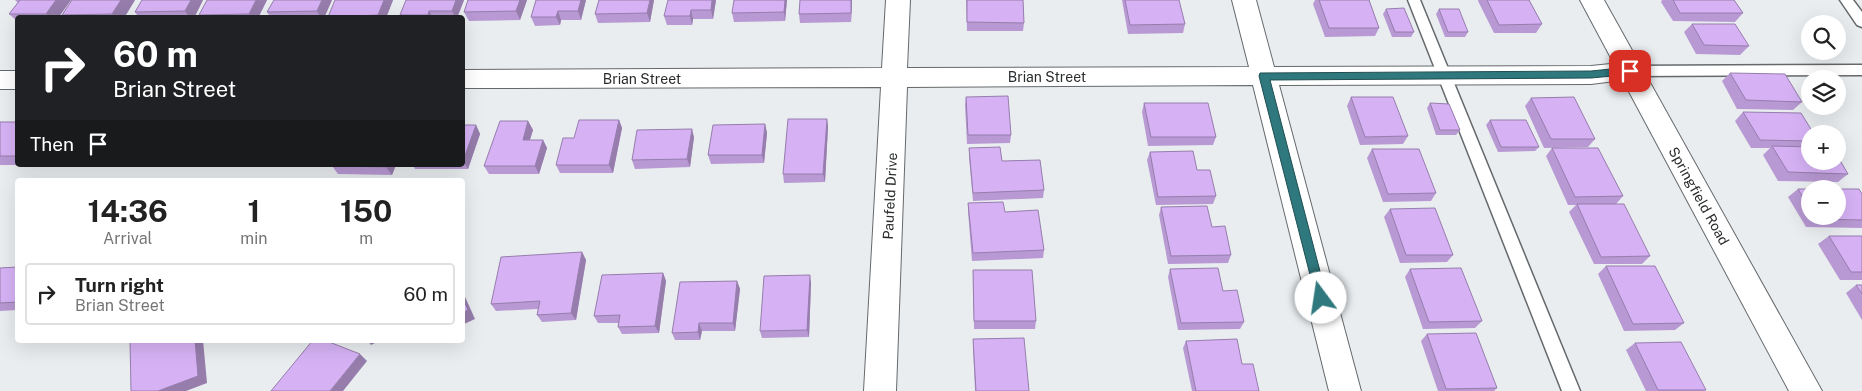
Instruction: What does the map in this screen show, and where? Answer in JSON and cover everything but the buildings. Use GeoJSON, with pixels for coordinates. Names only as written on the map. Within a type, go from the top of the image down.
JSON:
{"type":"FeatureCollection","features":[{"type":"Feature","properties":{"kind":"street","name":"Paufeld Drive"},"geometry":{"type":"LineString","coordinates":[[880,391],[896,78],[898,0]]}},
{"type":"Feature","properties":{"kind":"street"},"geometry":{"type":"LineString","coordinates":[[1244,0],[1345,391]]}},
{"type":"Feature","properties":{"kind":"street","name":"Springfield Road"},"geometry":{"type":"LineString","coordinates":[[1592,0],[1806,391]]}},
{"type":"Feature","properties":{"kind":"street","name":"Brian Street"},"geometry":{"type":"LineString","coordinates":[[465,79],[1443,74],[1591,75],[1630,71]]}},
{"type":"Feature","properties":{"kind":"street"},"geometry":{"type":"LineString","coordinates":[[0,80],[15,80]]}},
{"type":"Feature","properties":{"kind":"lane"},"geometry":{"type":"LineString","coordinates":[[1414,0],[1571,391]]}},
{"type":"Feature","properties":{"kind":"lane"},"geometry":{"type":"LineString","coordinates":[[1846,0],[1862,22]]}},
{"type":"Feature","properties":{"kind":"lane"},"geometry":{"type":"LineString","coordinates":[[1630,71],[1862,70]]}},
{"type":"Feature","properties":{"kind":"route"},"geometry":{"type":"LineString","coordinates":[[1321,298],[1264,76],[1591,75],[1630,71]]}}]}
